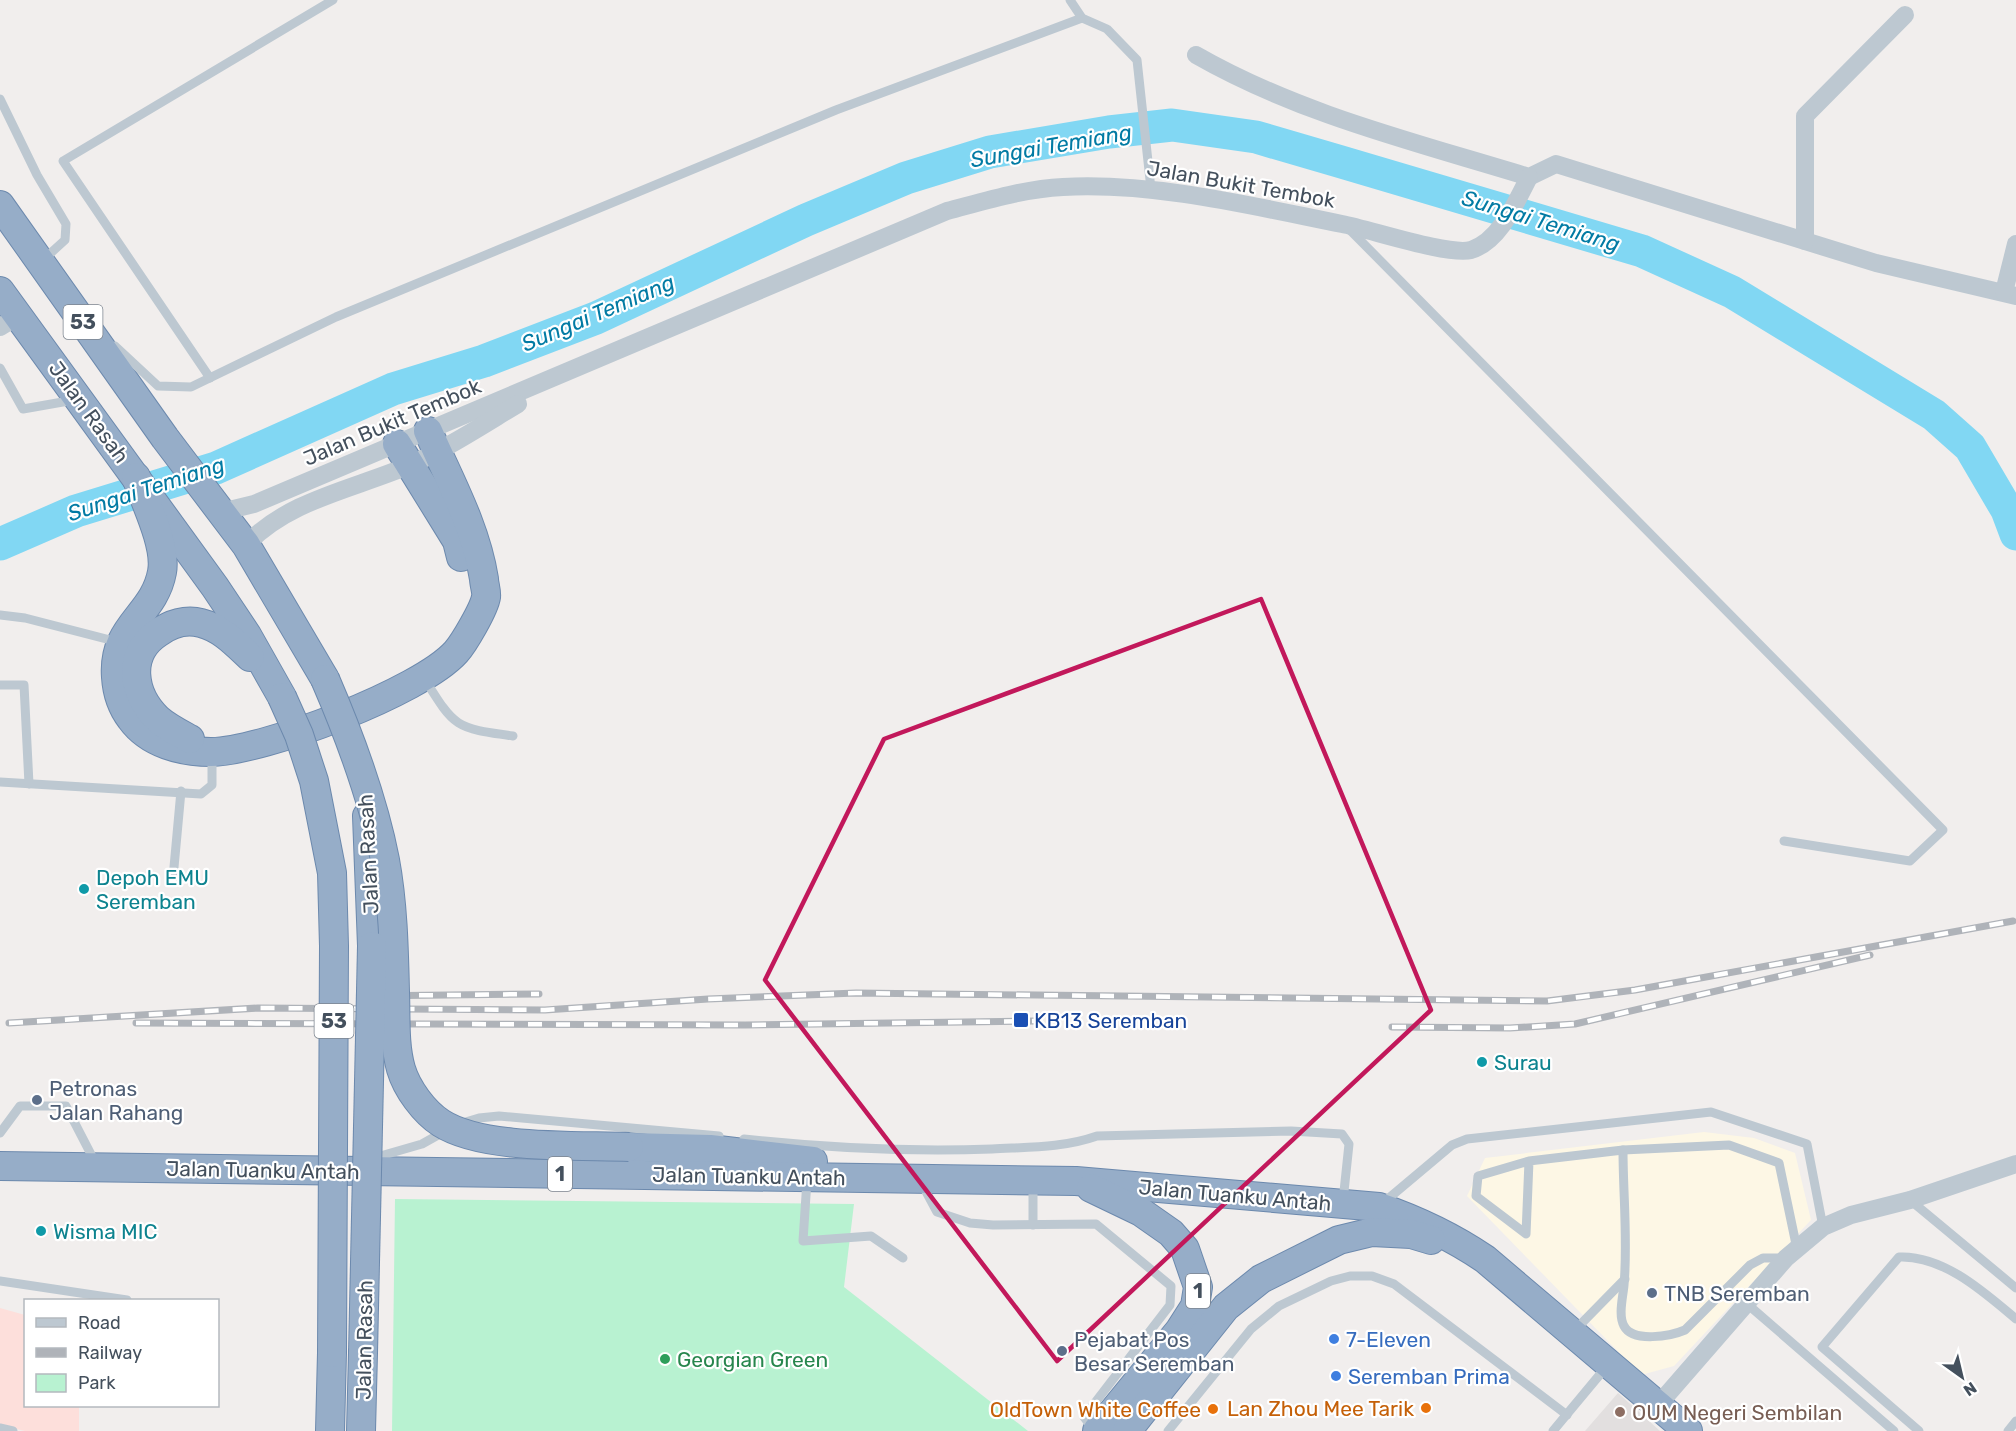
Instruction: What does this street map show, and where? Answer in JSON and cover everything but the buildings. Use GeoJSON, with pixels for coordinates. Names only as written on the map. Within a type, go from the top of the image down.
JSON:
{"type":"FeatureCollection","features":[{"type":"Feature","properties":{"kind":"highway","name":"Jalan Rasah"},"geometry":{"type":"LineString","coordinates":[[0,205],[165,438],[246,545],[325,679],[350,735],[366,790],[372,946],[361,1431]]}},
{"type":"Feature","properties":{"kind":"highway","name":"Jalan Rasah"},"geometry":{"type":"LineString","coordinates":[[0,291],[9,322],[79,399],[129,466],[156,515],[215,587],[277,688],[299,735],[314,781],[332,873],[334,946],[330,1431]]}},
{"type":"Feature","properties":{"kind":"highway"},"geometry":{"type":"LineString","coordinates":[[156,515],[163,571],[156,590],[119,642],[115,662],[117,694],[131,719],[146,735],[166,745],[186,751],[212,752],[242,749],[363,708],[423,676],[455,653],[469,633],[486,597],[480,551],[433,442]]}},
{"type":"Feature","properties":{"kind":"highway"},"geometry":{"type":"LineString","coordinates":[[404,454],[457,541],[469,586],[469,633]]}},
{"type":"Feature","properties":{"kind":"highway"},"geometry":{"type":"LineString","coordinates":[[212,752],[158,718],[146,703],[137,686],[135,667],[140,649],[167,626],[184,622],[200,623],[231,639],[277,688]]}},
{"type":"Feature","properties":{"kind":"highway"},"geometry":{"type":"LineString","coordinates":[[366,790],[385,861],[394,950],[397,1036],[401,1070],[425,1109],[441,1123],[464,1134],[484,1139],[722,1150],[817,1162],[911,1179]]}},
{"type":"Feature","properties":{"kind":"highway","name":"Jalan Tuanku Antah"},"geometry":{"type":"LineString","coordinates":[[0,1167],[1076,1181],[1379,1207],[1418,1221],[1460,1242],[1485,1259]]}},
{"type":"Feature","properties":{"kind":"highway","name":"1"},"geometry":{"type":"LineString","coordinates":[[1076,1181],[1141,1212],[1171,1233],[1185,1250],[1198,1287],[1195,1306],[1179,1331],[1096,1431]]}},
{"type":"Feature","properties":{"kind":"highway","name":"1"},"geometry":{"type":"LineString","coordinates":[[1127,1431],[1226,1307],[1261,1279],[1302,1257],[1339,1240],[1372,1232],[1411,1234],[1485,1259],[1688,1431]]}},
{"type":"Feature","properties":{"kind":"street"},"geometry":{"type":"LineString","coordinates":[[1805,241],[1805,116],[1905,15]]}},
{"type":"Feature","properties":{"kind":"street"},"geometry":{"type":"LineString","coordinates":[[1196,55],[1241,81],[1313,111],[1528,177],[1556,164],[1876,263],[2010,294],[2016,244]]}},
{"type":"Feature","properties":{"kind":"street","name":"Jalan Bukit Tembok"},"geometry":{"type":"LineString","coordinates":[[214,504],[254,504],[404,454],[433,442],[579,368],[947,211],[1012,194],[1063,187],[1151,189],[1345,224],[1448,249],[1468,251],[1486,244],[1518,198],[1528,177]]}},
{"type":"Feature","properties":{"kind":"street","name":"Jalan Bukit Tembok"},"geometry":{"type":"LineString","coordinates":[[246,545],[261,528],[288,512],[404,454]]}},
{"type":"Feature","properties":{"kind":"street"},"geometry":{"type":"LineString","coordinates":[[1658,1405],[1791,1253],[1823,1227],[1851,1215],[1910,1200],[2016,1164]]}},
{"type":"Feature","properties":{"kind":"lane"},"geometry":{"type":"LineString","coordinates":[[210,378],[63,161],[333,0]]}},
{"type":"Feature","properties":{"kind":"lane"},"geometry":{"type":"LineString","coordinates":[[1070,0],[1082,18],[1107,29],[1137,60],[1151,189]]}},
{"type":"Feature","properties":{"kind":"lane"},"geometry":{"type":"LineString","coordinates":[[73,309],[158,386],[191,387],[336,317],[836,110],[1082,18]]}},
{"type":"Feature","properties":{"kind":"lane"},"geometry":{"type":"LineString","coordinates":[[0,99],[37,175],[66,224],[64,240],[40,262]]}},
{"type":"Feature","properties":{"kind":"lane"},"geometry":{"type":"LineString","coordinates":[[1345,224],[1942,830],[1910,861],[1784,841]]}},
{"type":"Feature","properties":{"kind":"lane"},"geometry":{"type":"LineString","coordinates":[[0,368],[23,409],[79,399]]}},
{"type":"Feature","properties":{"kind":"lane"},"geometry":{"type":"LineString","coordinates":[[0,615],[25,618],[119,642]]}},
{"type":"Feature","properties":{"kind":"lane"},"geometry":{"type":"LineString","coordinates":[[423,676],[442,707],[459,726],[513,736]]}},
{"type":"Feature","properties":{"kind":"lane"},"geometry":{"type":"LineString","coordinates":[[0,685],[24,685],[29,784]]}},
{"type":"Feature","properties":{"kind":"lane"},"geometry":{"type":"LineString","coordinates":[[0,782],[182,791],[201,794],[212,785],[212,752]]}},
{"type":"Feature","properties":{"kind":"lane"},"geometry":{"type":"LineString","coordinates":[[173,878],[182,791]]}},
{"type":"Feature","properties":{"kind":"lane"},"geometry":{"type":"LineString","coordinates":[[0,1133],[20,1106],[66,1106],[98,1168]]}},
{"type":"Feature","properties":{"kind":"lane"},"geometry":{"type":"LineString","coordinates":[[1379,1207],[1452,1145],[1467,1139],[1711,1112],[1807,1144],[1823,1227]]}},
{"type":"Feature","properties":{"kind":"lane"},"geometry":{"type":"LineString","coordinates":[[313,1170],[356,1163],[422,1144],[461,1122],[499,1116],[862,1149],[942,1151],[1043,1147],[1076,1143],[1097,1136],[1291,1131],[1342,1134],[1348,1144],[1343,1204]]}},
{"type":"Feature","properties":{"kind":"lane"},"geometry":{"type":"LineString","coordinates":[[1529,1161],[1526,1234],[1476,1196],[1478,1176],[1529,1161],[1623,1150],[1730,1145],[1779,1163],[1791,1253],[1763,1258],[1750,1265],[1696,1322],[1676,1334],[1639,1336],[1624,1326],[1621,1313],[1625,1279],[1623,1150]]}},
{"type":"Feature","properties":{"kind":"lane"},"geometry":{"type":"LineString","coordinates":[[807,1177],[803,1241],[871,1236],[903,1258]]}},
{"type":"Feature","properties":{"kind":"lane"},"geometry":{"type":"LineString","coordinates":[[911,1179],[937,1212],[970,1223],[1096,1224],[1171,1286],[1170,1305],[1084,1417],[1096,1431]]}},
{"type":"Feature","properties":{"kind":"lane"},"geometry":{"type":"LineString","coordinates":[[1033,1182],[1033,1225]]}},
{"type":"Feature","properties":{"kind":"lane"},"geometry":{"type":"LineString","coordinates":[[1910,1200],[2016,1288]]}},
{"type":"Feature","properties":{"kind":"lane"},"geometry":{"type":"LineString","coordinates":[[1920,1431],[1822,1347],[1899,1257],[1917,1257],[1950,1270],[2016,1320]]}},
{"type":"Feature","properties":{"kind":"lane"},"geometry":{"type":"LineString","coordinates":[[1168,1431],[1251,1329],[1280,1306],[1331,1281],[1350,1276],[1372,1276],[1394,1284],[1567,1415]]}},
{"type":"Feature","properties":{"kind":"lane"},"geometry":{"type":"LineString","coordinates":[[1572,1332],[1625,1279]]}},
{"type":"Feature","properties":{"kind":"lane"},"geometry":{"type":"LineString","coordinates":[[0,1281],[121,1299]]}},
{"type":"Feature","properties":{"kind":"lane"},"geometry":{"type":"LineString","coordinates":[[1746,1303],[1894,1431]]}},
{"type":"Feature","properties":{"kind":"lane"},"geometry":{"type":"LineString","coordinates":[[1553,1431],[1609,1364]]}},
{"type":"Feature","properties":{"kind":"lane"},"geometry":{"type":"LineString","coordinates":[[2008,1431],[2016,1421]]}},
{"type":"Feature","properties":{"kind":"lane"},"geometry":{"type":"LineString","coordinates":[[0,1428],[14,1431]]}},
{"type":"Feature","properties":{"kind":"highlighted area"},"geometry":{"type":"Polygon","coordinates":[[[1261,599],[1431,1010],[1057,1361],[765,980],[884,739],[1261,599]]]}},
{"type":"Feature","properties":{"kind":"shaded area","name":"TNB Seremban"},"geometry":{"type":"Polygon","coordinates":[[[1704,1132],[1754,1138],[1795,1153],[1811,1220],[1674,1366],[1641,1375],[1467,1196],[1485,1158],[1704,1132]]]}},
{"type":"Feature","properties":{"kind":"shaded area"},"geometry":{"type":"Polygon","coordinates":[[[0,1308],[24,1315],[24,1407],[79,1407],[79,1431],[25,1431],[0,1425],[0,1308]]]}},
{"type":"Feature","properties":{"kind":"shaded area","name":"OUM Negeri Sembilan"},"geometry":{"type":"Polygon","coordinates":[[[1618,1393],[1660,1431],[1585,1431],[1618,1393]]]}},
{"type":"Feature","properties":{"kind":"green space","name":"Georgian Green"},"geometry":{"type":"Polygon","coordinates":[[[395,1199],[854,1204],[844,1287],[1028,1431],[392,1431],[395,1199]]]}},
{"type":"Feature","properties":{"kind":"waterway","name":"Sungai Temiang"},"geometry":{"type":"LineString","coordinates":[[0,544],[76,511],[216,468],[393,389],[484,361],[596,318],[806,220],[906,178],[990,152],[1109,132],[1172,125],[1256,137],[1642,251],[1732,292],[1934,415],[1970,447],[2007,510],[2016,534]]}},
{"type":"Feature","properties":{"kind":"railway"},"geometry":{"type":"LineString","coordinates":[[9,1023],[258,1008],[545,1010],[708,999],[856,993],[1547,1001],[1635,990],[2013,921]]}},
{"type":"Feature","properties":{"kind":"railway"},"geometry":{"type":"LineString","coordinates":[[1392,1027],[1510,1028],[1575,1024],[1870,955]]}},
{"type":"Feature","properties":{"kind":"railway"},"geometry":{"type":"LineString","coordinates":[[363,996],[539,994]]}},
{"type":"Feature","properties":{"kind":"railway"},"geometry":{"type":"LineString","coordinates":[[136,1023],[745,1025],[1036,1021]]}},
{"type":"Feature","properties":{"kind":"place","name":"Depoh EMU Seremban"},"geometry":{"type":"Point","coordinates":[84,889]}},
{"type":"Feature","properties":{"kind":"place","name":"KB13 Seremban"},"geometry":{"type":"Point","coordinates":[1021,1020]}},
{"type":"Feature","properties":{"kind":"place","name":"Surau"},"geometry":{"type":"Point","coordinates":[1482,1062]}},
{"type":"Feature","properties":{"kind":"place","name":"Petronas Jalan Rahang"},"geometry":{"type":"Point","coordinates":[37,1100]}},
{"type":"Feature","properties":{"kind":"place","name":"Wisma MIC"},"geometry":{"type":"Point","coordinates":[41,1231]}},
{"type":"Feature","properties":{"kind":"place","name":"TNB Seremban"},"geometry":{"type":"Point","coordinates":[1652,1293]}},
{"type":"Feature","properties":{"kind":"place","name":"7-Eleven"},"geometry":{"type":"Point","coordinates":[1334,1339]}},
{"type":"Feature","properties":{"kind":"place","name":"Pejabat Pos Besar Seremban"},"geometry":{"type":"Point","coordinates":[1062,1351]}},
{"type":"Feature","properties":{"kind":"place","name":"Georgian Green"},"geometry":{"type":"Point","coordinates":[665,1359]}},
{"type":"Feature","properties":{"kind":"place","name":"Seremban Prima"},"geometry":{"type":"Point","coordinates":[1336,1376]}},
{"type":"Feature","properties":{"kind":"place","name":"Lan Zhou Mee Tarik"},"geometry":{"type":"Point","coordinates":[1426,1408]}},
{"type":"Feature","properties":{"kind":"place","name":"OldTown White Coffee"},"geometry":{"type":"Point","coordinates":[1213,1409]}},
{"type":"Feature","properties":{"kind":"place","name":"OUM Negeri Sembilan"},"geometry":{"type":"Point","coordinates":[1620,1412]}}]}
